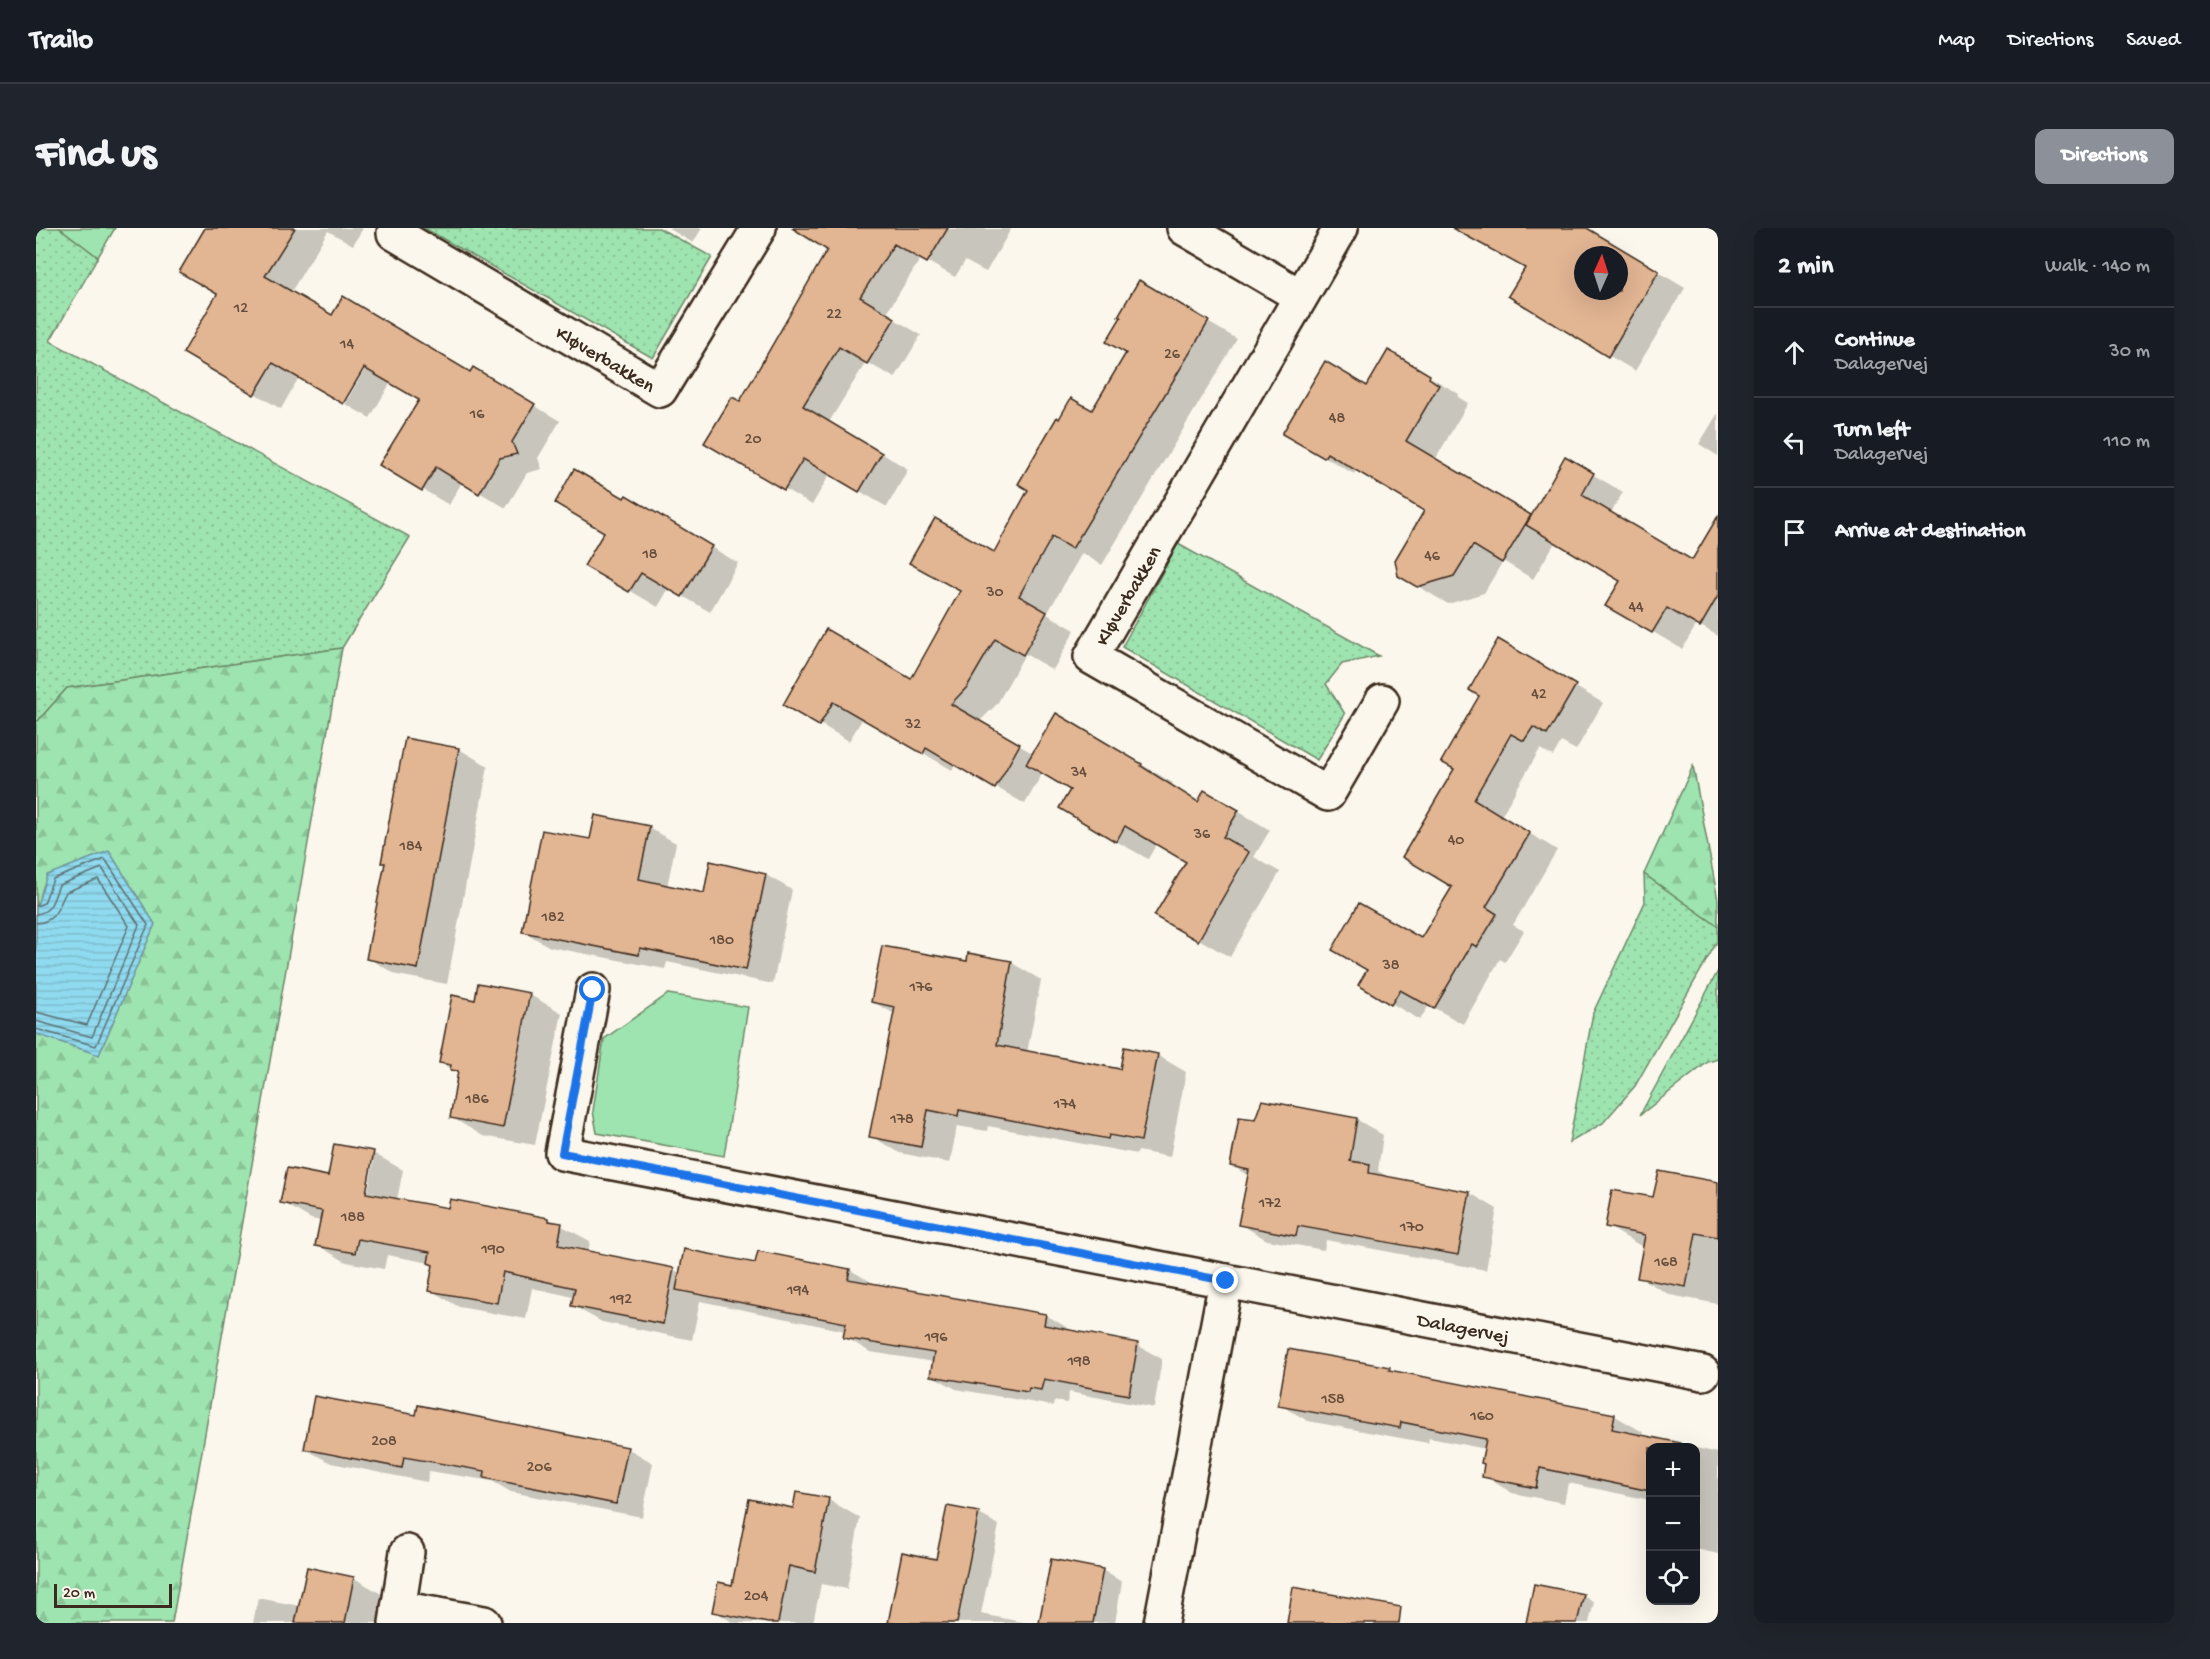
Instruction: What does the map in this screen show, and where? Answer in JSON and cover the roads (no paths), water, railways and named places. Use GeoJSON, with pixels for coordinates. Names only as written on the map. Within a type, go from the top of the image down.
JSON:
{"type":"FeatureCollection","features":[{"type":"Feature","properties":{"kind":"street","name":"Kløverbakken"},"geometry":{"type":"LineString","coordinates":[[397,228],[394,233],[660,390],[759,228]]}},
{"type":"Feature","properties":{"kind":"street"},"geometry":{"type":"LineString","coordinates":[[1184,228],[1300,296]]}},
{"type":"Feature","properties":{"kind":"street","name":"Kløverbakken"},"geometry":{"type":"LineString","coordinates":[[1341,228],[1091,657],[1328,794],[1382,701]]}},
{"type":"Feature","properties":{"kind":"street","name":"Dalagervej"},"geometry":{"type":"LineString","coordinates":[[593,990],[562,1153],[1703,1373]]}},
{"type":"Feature","properties":{"kind":"street"},"geometry":{"type":"LineString","coordinates":[[1161,1623],[1226,1281]]}},
{"type":"Feature","properties":{"kind":"street"},"geometry":{"type":"LineString","coordinates":[[407,1552],[397,1615],[484,1623]]}},
{"type":"Feature","properties":{"kind":"water"},"geometry":{"type":"Polygon","coordinates":[[[109,851],[155,924],[99,1055],[36,1034],[36,908],[47,875],[109,851]]]}}]}
